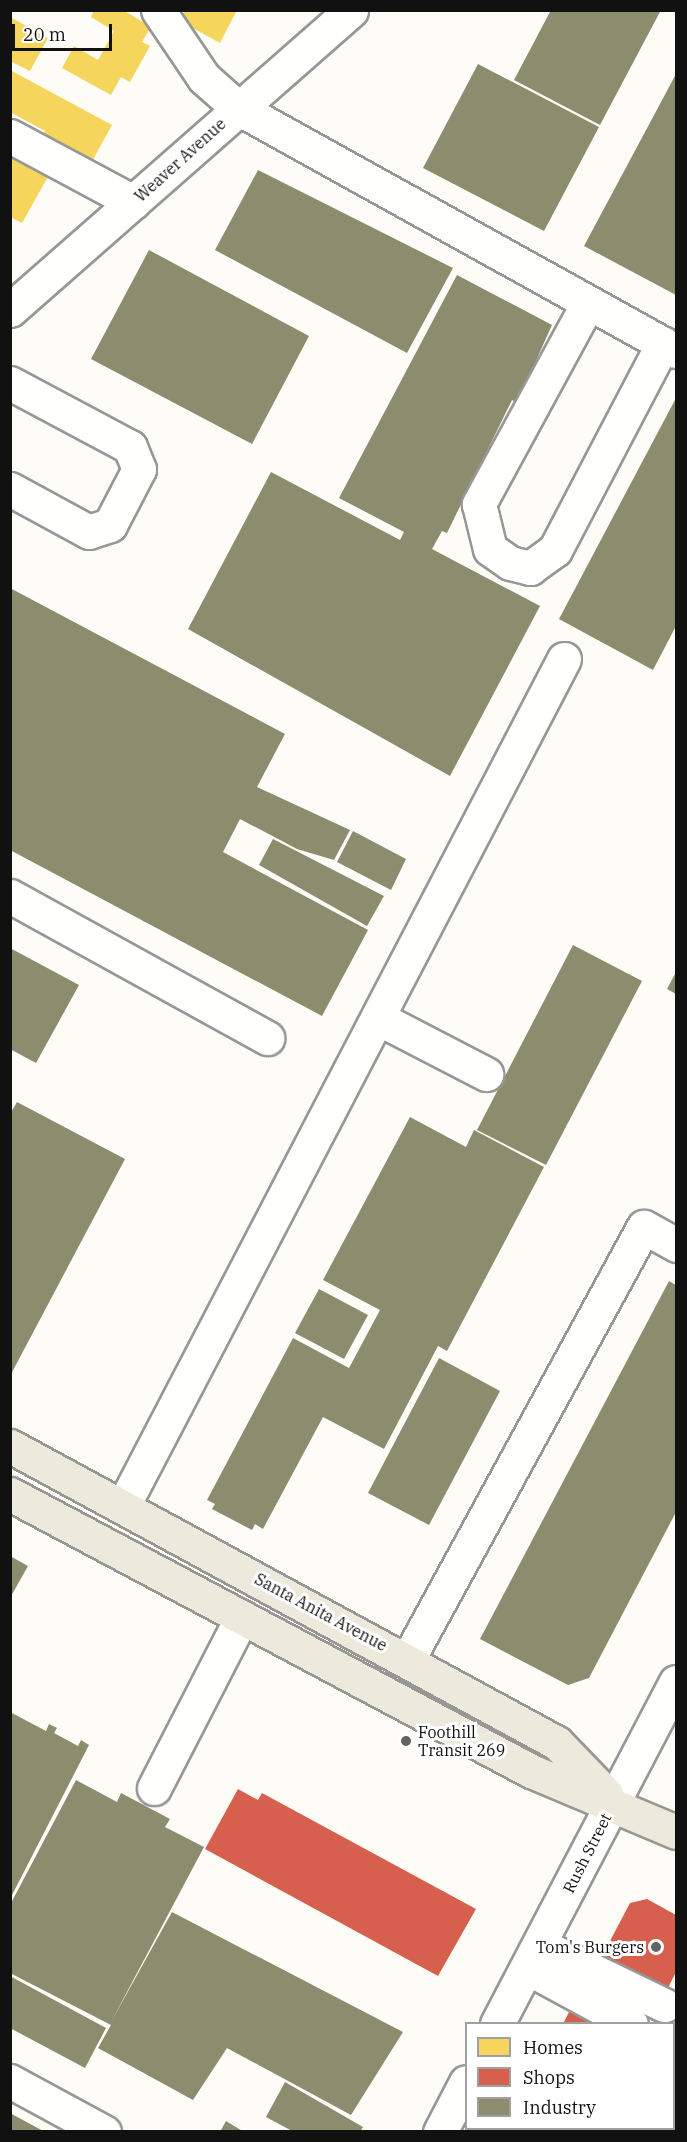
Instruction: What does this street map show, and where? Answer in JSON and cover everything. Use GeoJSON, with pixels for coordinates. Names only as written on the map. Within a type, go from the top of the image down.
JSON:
{"type":"FeatureCollection","features":[{"type":"Feature","properties":{"kind":"main road","name":"Santa Anita Avenue"},"geometry":{"type":"LineString","coordinates":[[10,1446],[408,1659],[557,1743],[614,1801]]}},
{"type":"Feature","properties":{"kind":"main road","name":"Santa Anita Avenue"},"geometry":{"type":"LineString","coordinates":[[10,1494],[531,1771],[614,1801],[676,1832]]}},
{"type":"Feature","properties":{"kind":"street"},"geometry":{"type":"LineString","coordinates":[[158,10],[204,78],[238,108],[670,347],[555,550],[530,568],[510,563],[490,549],[479,504],[588,303]]}},
{"type":"Feature","properties":{"kind":"street","name":"Weaver Avenue"},"geometry":{"type":"LineString","coordinates":[[10,310],[351,10]]}},
{"type":"Feature","properties":{"kind":"street"},"geometry":{"type":"LineString","coordinates":[[10,136],[133,202]]}},
{"type":"Feature","properties":{"kind":"street"},"geometry":{"type":"LineString","coordinates":[[10,383],[130,447],[139,469],[110,525],[89,532],[10,489]]}},
{"type":"Feature","properties":{"kind":"street"},"geometry":{"type":"LineString","coordinates":[[123,1506],[564,659]]}},
{"type":"Feature","properties":{"kind":"street"},"geometry":{"type":"LineString","coordinates":[[10,896],[267,1038]]}},
{"type":"Feature","properties":{"kind":"street"},"geometry":{"type":"LineString","coordinates":[[378,1017],[486,1074]]}},
{"type":"Feature","properties":{"kind":"street"},"geometry":{"type":"LineString","coordinates":[[408,1659],[644,1227],[676,1245]]}},
{"type":"Feature","properties":{"kind":"street"},"geometry":{"type":"LineString","coordinates":[[154,1788],[242,1617]]}},
{"type":"Feature","properties":{"kind":"street","name":"Rush Street"},"geometry":{"type":"LineString","coordinates":[[498,2022],[676,1682]]}},
{"type":"Feature","properties":{"kind":"street"},"geometry":{"type":"LineString","coordinates":[[534,1956],[672,2000]]}},
{"type":"Feature","properties":{"kind":"street"},"geometry":{"type":"LineString","coordinates":[[534,1956],[628,2022]]}},
{"type":"Feature","properties":{"kind":"street"},"geometry":{"type":"LineString","coordinates":[[10,2081],[104,2132]]}},
{"type":"Feature","properties":{"kind":"street"},"geometry":{"type":"LineString","coordinates":[[440,2132],[465,2084]]}},
{"type":"Feature","properties":{"kind":"building: Homes"},"geometry":{"type":"Polygon","coordinates":[[[94,10],[123,10],[151,27],[142,42],[150,46],[130,82],[121,77],[111,95],[62,68],[74,46],[98,60],[114,31],[91,17],[94,10]]]}},
{"type":"Feature","properties":{"kind":"building: Homes"},"geometry":{"type":"Polygon","coordinates":[[[185,10],[237,10],[220,43],[180,21],[185,10]]]}},
{"type":"Feature","properties":{"kind":"building: Homes"},"geometry":{"type":"Polygon","coordinates":[[[10,17],[48,38],[30,71],[10,61],[10,17]]]}},
{"type":"Feature","properties":{"kind":"building: Homes"},"geometry":{"type":"Polygon","coordinates":[[[10,70],[112,125],[90,165],[41,138],[45,131],[10,112],[10,70]]]}},
{"type":"Feature","properties":{"kind":"building: Homes"},"geometry":{"type":"Polygon","coordinates":[[[10,154],[49,175],[22,223],[10,217],[10,154]]]}},
{"type":"Feature","properties":{"kind":"building: Shops"},"geometry":{"type":"Polygon","coordinates":[[[238,1789],[258,1800],[262,1793],[476,1909],[438,1976],[205,1849],[238,1789]]]}},
{"type":"Feature","properties":{"kind":"building: Shops"},"geometry":{"type":"Polygon","coordinates":[[[647,1899],[676,1915],[676,1972],[665,1994],[600,1960],[630,1903],[647,1899]]]}},
{"type":"Feature","properties":{"kind":"building: Shops"},"geometry":{"type":"Polygon","coordinates":[[[572,2006],[600,2022],[564,2022],[572,2006]]]}},
{"type":"Feature","properties":{"kind":"building: Shops"},"geometry":{"type":"Polygon","coordinates":[[[629,2130],[655,2130],[654,2132],[629,2130]]]}},
{"type":"Feature","properties":{"kind":"building: Industry"},"geometry":{"type":"Polygon","coordinates":[[[551,10],[661,10],[600,125],[514,80],[551,10]]]}},
{"type":"Feature","properties":{"kind":"building: Industry"},"geometry":{"type":"Polygon","coordinates":[[[478,64],[599,127],[544,231],[423,168],[478,64]]]}},
{"type":"Feature","properties":{"kind":"building: Industry"},"geometry":{"type":"Polygon","coordinates":[[[676,74],[676,295],[584,246],[676,74]]]}},
{"type":"Feature","properties":{"kind":"building: Industry"},"geometry":{"type":"Polygon","coordinates":[[[258,170],[453,268],[407,353],[215,250],[258,170]]]}},
{"type":"Feature","properties":{"kind":"building: Industry"},"geometry":{"type":"Polygon","coordinates":[[[149,250],[309,336],[252,444],[91,359],[149,250]]]}},
{"type":"Feature","properties":{"kind":"building: Industry"},"geometry":{"type":"Polygon","coordinates":[[[457,275],[552,325],[517,403],[512,400],[447,533],[442,531],[432,549],[540,606],[450,776],[188,629],[271,472],[400,540],[404,532],[339,498],[457,275]]]}},
{"type":"Feature","properties":{"kind":"building: Industry"},"geometry":{"type":"Polygon","coordinates":[[[676,398],[676,626],[653,670],[559,619],[676,398]]]}},
{"type":"Feature","properties":{"kind":"building: Industry"},"geometry":{"type":"Polygon","coordinates":[[[10,588],[285,734],[257,787],[350,830],[334,860],[297,849],[240,819],[223,852],[368,930],[322,1016],[10,850],[10,588]]]}},
{"type":"Feature","properties":{"kind":"building: Industry"},"geometry":{"type":"Polygon","coordinates":[[[353,831],[406,859],[391,890],[337,862],[353,831]]]}},
{"type":"Feature","properties":{"kind":"building: Industry"},"geometry":{"type":"Polygon","coordinates":[[[273,839],[384,896],[367,926],[259,865],[273,839]]]}},
{"type":"Feature","properties":{"kind":"building: Industry"},"geometry":{"type":"Polygon","coordinates":[[[573,945],[642,981],[546,1165],[477,1130],[573,945]]]}},
{"type":"Feature","properties":{"kind":"building: Industry"},"geometry":{"type":"Polygon","coordinates":[[[10,948],[79,985],[36,1063],[10,1049],[10,948]]]}},
{"type":"Feature","properties":{"kind":"building: Industry"},"geometry":{"type":"Polygon","coordinates":[[[676,972],[676,994],[667,989],[676,972]]]}},
{"type":"Feature","properties":{"kind":"building: Industry"},"geometry":{"type":"Polygon","coordinates":[[[17,1102],[125,1159],[10,1376],[10,1114],[17,1102]]]}},
{"type":"Feature","properties":{"kind":"building: Industry"},"geometry":{"type":"Polygon","coordinates":[[[410,1117],[466,1147],[474,1130],[544,1167],[447,1351],[438,1346],[384,1449],[323,1417],[263,1529],[255,1524],[252,1530],[212,1509],[215,1504],[207,1500],[293,1338],[349,1368],[380,1310],[323,1280],[410,1117]]]}},
{"type":"Feature","properties":{"kind":"building: Industry"},"geometry":{"type":"Polygon","coordinates":[[[669,1281],[676,1285],[676,1512],[589,1678],[568,1685],[480,1639],[669,1281]]]}},
{"type":"Feature","properties":{"kind":"building: Industry"},"geometry":{"type":"Polygon","coordinates":[[[319,1289],[368,1315],[344,1359],[295,1333],[319,1289]]]}},
{"type":"Feature","properties":{"kind":"building: Industry"},"geometry":{"type":"Polygon","coordinates":[[[439,1358],[500,1391],[429,1525],[368,1493],[439,1358]]]}},
{"type":"Feature","properties":{"kind":"building: Industry"},"geometry":{"type":"Polygon","coordinates":[[[10,1556],[28,1566],[10,1598],[10,1556]]]}},
{"type":"Feature","properties":{"kind":"building: Industry"},"geometry":{"type":"Polygon","coordinates":[[[10,1712],[46,1731],[49,1724],[57,1728],[54,1733],[78,1746],[81,1740],[89,1745],[10,1899],[10,1712]]]}},
{"type":"Feature","properties":{"kind":"building: Industry"},"geometry":{"type":"Polygon","coordinates":[[[76,1780],[117,1802],[121,1793],[170,1819],[165,1827],[204,1847],[111,2022],[172,1912],[403,2032],[351,2115],[227,2048],[193,2100],[98,2048],[111,2025],[10,1973],[10,1905],[76,1780]]]}},
{"type":"Feature","properties":{"kind":"building: Industry"},"geometry":{"type":"Polygon","coordinates":[[[10,1976],[106,2028],[85,2068],[10,2028],[10,1976]]]}},
{"type":"Feature","properties":{"kind":"building: Industry"},"geometry":{"type":"Polygon","coordinates":[[[285,2082],[363,2127],[360,2132],[294,2132],[266,2117],[285,2082]]]}},
{"type":"Feature","properties":{"kind":"building: Industry"},"geometry":{"type":"Polygon","coordinates":[[[10,2113],[45,2132],[10,2132],[10,2113]]]}},
{"type":"Feature","properties":{"kind":"building: Industry"},"geometry":{"type":"Polygon","coordinates":[[[226,2121],[244,2132],[220,2132],[226,2121]]]}},
{"type":"Feature","properties":{"kind":"place","name":"Foothill Transit 269"},"geometry":{"type":"Point","coordinates":[406,1741]}},
{"type":"Feature","properties":{"kind":"place","name":"Tom's Burgers"},"geometry":{"type":"Point","coordinates":[656,1947]}}]}
